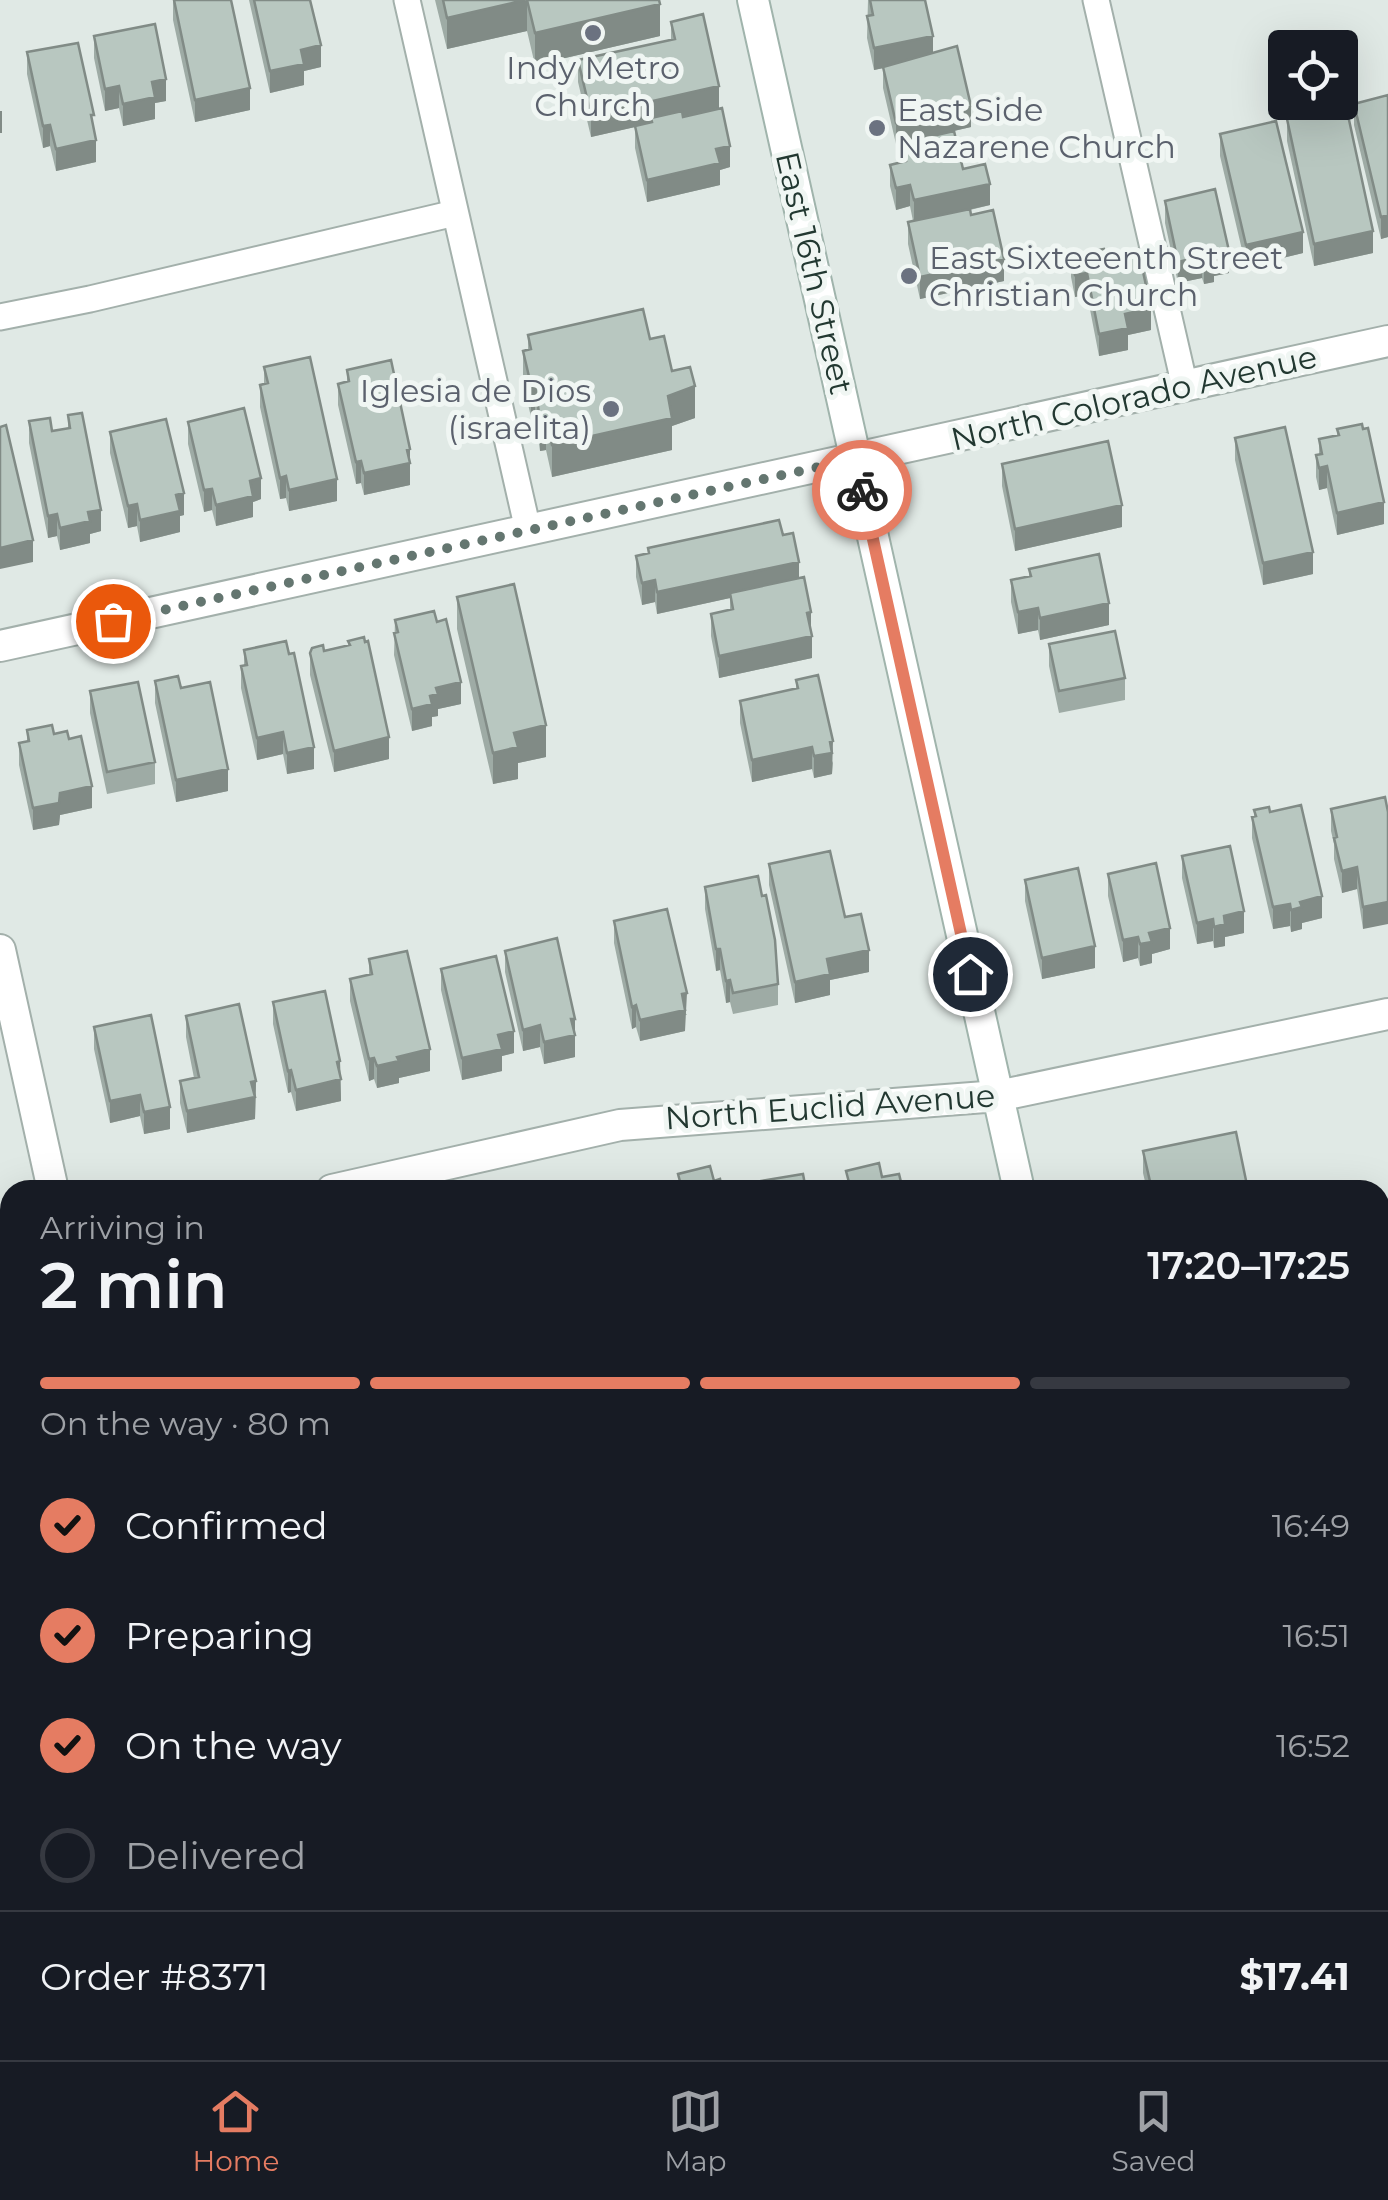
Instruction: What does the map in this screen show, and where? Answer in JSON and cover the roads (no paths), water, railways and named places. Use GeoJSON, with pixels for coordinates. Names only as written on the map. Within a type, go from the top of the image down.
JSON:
{"type":"FeatureCollection","features":[{"type":"Feature","properties":{"kind":"street","name":"East 16th Street"},"geometry":{"type":"LineString","coordinates":[[753,0],[1017,1180]]}},
{"type":"Feature","properties":{"kind":"street","name":"North Colorado Avenue"},"geometry":{"type":"LineString","coordinates":[[0,646],[1388,342]]}},
{"type":"Feature","properties":{"kind":"street"},"geometry":{"type":"LineString","coordinates":[[0,950],[51,1180]]}},
{"type":"Feature","properties":{"kind":"street","name":"North Euclid Avenue"},"geometry":{"type":"LineString","coordinates":[[376,1180],[620,1125],[998,1096],[1388,1014]]}},
{"type":"Feature","properties":{"kind":"lane"},"geometry":{"type":"LineString","coordinates":[[407,0],[528,530]]}},
{"type":"Feature","properties":{"kind":"lane"},"geometry":{"type":"LineString","coordinates":[[1096,0],[1185,387]]}},
{"type":"Feature","properties":{"kind":"lane"},"geometry":{"type":"LineString","coordinates":[[0,317],[456,214]]}},
{"type":"Feature","properties":{"kind":"place","name":"Indy Metro Church"},"geometry":{"type":"Point","coordinates":[593,33]}},
{"type":"Feature","properties":{"kind":"place","name":"East Side Nazarene Church"},"geometry":{"type":"Point","coordinates":[877,128]}},
{"type":"Feature","properties":{"kind":"place","name":"East Sixteeenth Street Christian Church"},"geometry":{"type":"Point","coordinates":[909,276]}},
{"type":"Feature","properties":{"kind":"place","name":"Iglesia de Dios (israelita)"},"geometry":{"type":"Point","coordinates":[611,409]}}]}
